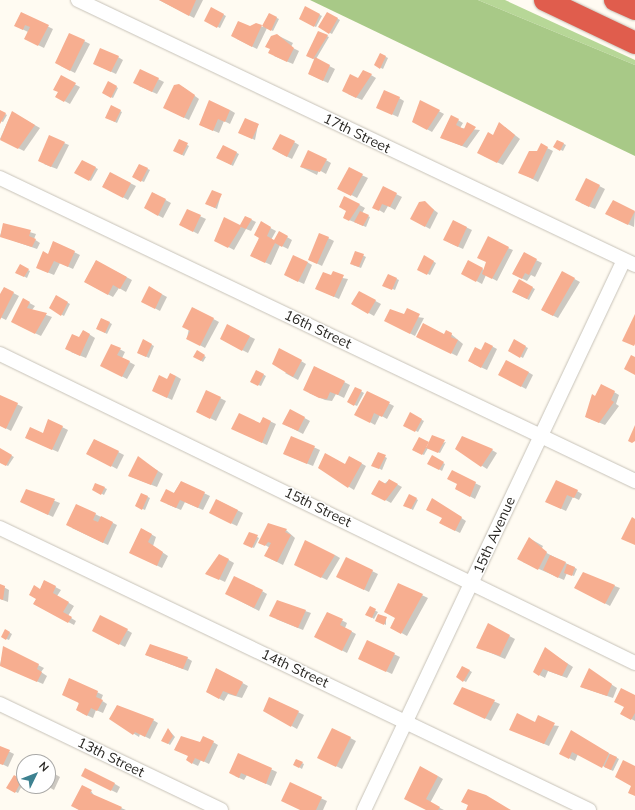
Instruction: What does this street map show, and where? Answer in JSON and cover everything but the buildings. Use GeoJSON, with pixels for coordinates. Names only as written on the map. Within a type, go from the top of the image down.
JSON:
{"type":"FeatureCollection","features":[{"type":"Feature","properties":{"kind":"highway"},"geometry":{"type":"LineString","coordinates":[[545,0],[635,43]]}},
{"type":"Feature","properties":{"kind":"highway"},"geometry":{"type":"LineString","coordinates":[[615,0],[635,9]]}},
{"type":"Feature","properties":{"kind":"street","name":"17th Street"},"geometry":{"type":"LineString","coordinates":[[78,0],[629,263]]}},
{"type":"Feature","properties":{"kind":"street","name":"16th Street"},"geometry":{"type":"LineString","coordinates":[[0,178],[540,434],[635,481]]}},
{"type":"Feature","properties":{"kind":"street","name":"15th Avenue"},"geometry":{"type":"LineString","coordinates":[[364,810],[405,721],[472,583],[540,434],[629,263]]}},
{"type":"Feature","properties":{"kind":"street","name":"15th Street"},"geometry":{"type":"LineString","coordinates":[[0,354],[635,663]]}},
{"type":"Feature","properties":{"kind":"street","name":"14th Street"},"geometry":{"type":"LineString","coordinates":[[0,528],[589,810]]}},
{"type":"Feature","properties":{"kind":"street","name":"13th Street"},"geometry":{"type":"LineString","coordinates":[[0,704],[221,810]]}},
{"type":"Feature","properties":{"kind":"green space"},"geometry":{"type":"Polygon","coordinates":[[[310,0],[478,0],[635,65],[635,156],[310,0]]]}},
{"type":"Feature","properties":{"kind":"green space"},"geometry":{"type":"Polygon","coordinates":[[[478,0],[505,0],[635,60],[635,65],[478,0]]]}}]}
